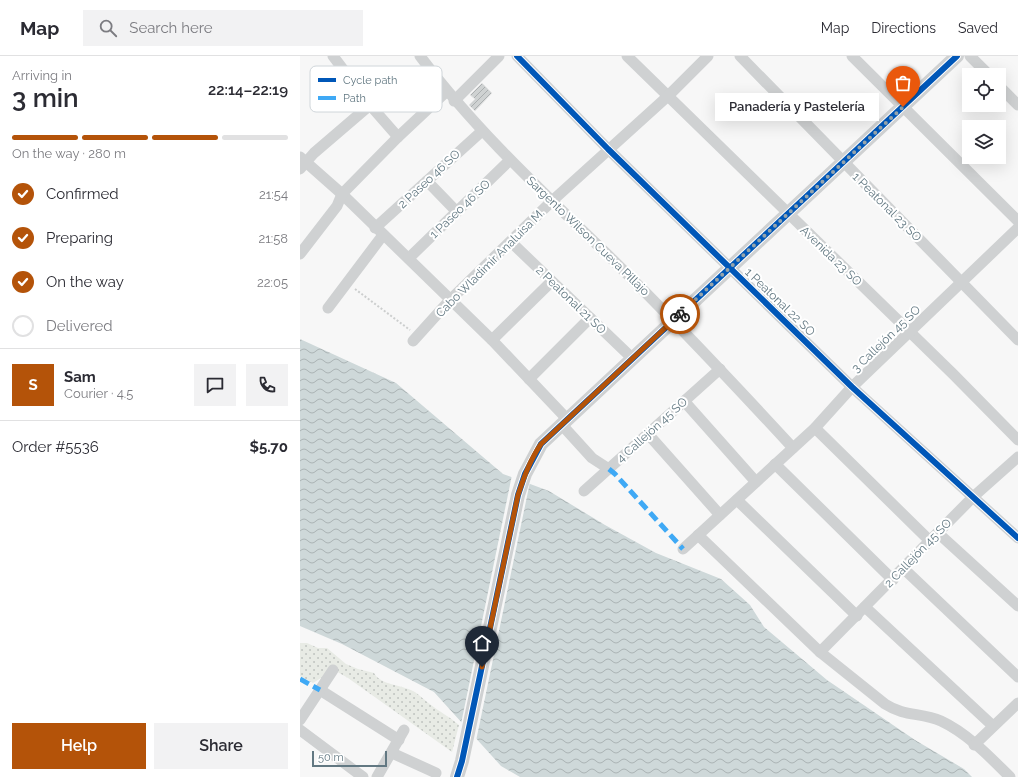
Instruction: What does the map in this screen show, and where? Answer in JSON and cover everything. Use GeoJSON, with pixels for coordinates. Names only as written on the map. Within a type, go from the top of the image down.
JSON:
{"type":"FeatureCollection","features":[{"type":"Feature","properties":{"kind":"street"},"geometry":{"type":"LineString","coordinates":[[333,56],[341,66]]}},
{"type":"Feature","properties":{"kind":"street","name":"Sargento Wilson Cueva Pillajo"},"geometry":{"type":"LineString","coordinates":[[420,56],[428,66]]}},
{"type":"Feature","properties":{"kind":"street"},"geometry":{"type":"LineString","coordinates":[[454,100],[499,56]]}},
{"type":"Feature","properties":{"kind":"street","name":"1 Peatonal 22 SO"},"geometry":{"type":"LineString","coordinates":[[517,56],[608,149],[852,387],[1018,538]]}},
{"type":"Feature","properties":{"kind":"street","name":"Avenida 23 SO"},"geometry":{"type":"LineString","coordinates":[[627,56],[1018,440]]}},
{"type":"Feature","properties":{"kind":"street","name":"Cabo Wladimir Analuisa M."},"geometry":{"type":"LineString","coordinates":[[416,339],[450,300],[552,201],[668,96],[708,56]]}},
{"type":"Feature","properties":{"kind":"street","name":"1 Peatonal 23 SO"},"geometry":{"type":"LineString","coordinates":[[740,56],[1018,340]]}},
{"type":"Feature","properties":{"kind":"street"},"geometry":{"type":"LineString","coordinates":[[852,56],[1018,221]]}},
{"type":"Feature","properties":{"kind":"street"},"geometry":{"type":"LineString","coordinates":[[457,777],[462,761],[518,495],[534,454],[541,444],[632,358],[957,56]]}},
{"type":"Feature","properties":{"kind":"street"},"geometry":{"type":"LineString","coordinates":[[970,56],[982,68]]}},
{"type":"Feature","properties":{"kind":"street","name":"Sargento Wilson Cueva Pillajo"},"geometry":{"type":"LineString","coordinates":[[442,85],[454,100],[510,160],[673,320],[793,448]]}},
{"type":"Feature","properties":{"kind":"street"},"geometry":{"type":"LineString","coordinates":[[442,96],[447,91]]}},
{"type":"Feature","properties":{"kind":"street"},"geometry":{"type":"LineString","coordinates":[[1006,93],[1018,105]]}},
{"type":"Feature","properties":{"kind":"street"},"geometry":{"type":"LineString","coordinates":[[362,112],[302,163],[342,194],[379,232],[409,258],[492,340],[529,379],[565,422],[592,458],[609,469]]}},
{"type":"Feature","properties":{"kind":"street"},"geometry":{"type":"LineString","coordinates":[[376,112],[398,137]]}},
{"type":"Feature","properties":{"kind":"street"},"geometry":{"type":"LineString","coordinates":[[300,254],[337,206],[342,194],[425,112]]}},
{"type":"Feature","properties":{"kind":"street","name":"2 Paseo 46 SO"},"geometry":{"type":"LineString","coordinates":[[328,308],[347,282],[379,232],[427,181],[482,130]]}},
{"type":"Feature","properties":{"kind":"street","name":"1 Paseo 46 SO"},"geometry":{"type":"LineString","coordinates":[[409,258],[510,160]]}},
{"type":"Feature","properties":{"kind":"street"},"geometry":{"type":"LineString","coordinates":[[427,181],[456,212]]}},
{"type":"Feature","properties":{"kind":"street","name":"3 Callejón 45 SO"},"geometry":{"type":"LineString","coordinates":[[683,549],[815,428],[852,387],[1018,228]]}},
{"type":"Feature","properties":{"kind":"street","name":"2 Peatonal 21 SO"},"geometry":{"type":"LineString","coordinates":[[511,242],[632,358]]}},
{"type":"Feature","properties":{"kind":"street"},"geometry":{"type":"LineString","coordinates":[[492,340],[551,282]]}},
{"type":"Feature","properties":{"kind":"street"},"geometry":{"type":"LineString","coordinates":[[529,379],[590,318]]}},
{"type":"Feature","properties":{"kind":"street","name":"4 Callejón 45 SO"},"geometry":{"type":"LineString","coordinates":[[584,491],[720,369]]}},
{"type":"Feature","properties":{"kind":"street"},"geometry":{"type":"LineString","coordinates":[[684,401],[756,482]]}},
{"type":"Feature","properties":{"kind":"street"},"geometry":{"type":"LineString","coordinates":[[815,428],[934,537],[1018,606]]}},
{"type":"Feature","properties":{"kind":"street"},"geometry":{"type":"LineString","coordinates":[[648,434],[720,515]]}},
{"type":"Feature","properties":{"kind":"street","name":"2 Callejón 45 SO"},"geometry":{"type":"LineString","coordinates":[[820,652],[973,497],[1018,457]]}},
{"type":"Feature","properties":{"kind":"street"},"geometry":{"type":"LineString","coordinates":[[775,464],[892,580]]}},
{"type":"Feature","properties":{"kind":"street"},"geometry":{"type":"LineString","coordinates":[[736,500],[857,616]]}},
{"type":"Feature","properties":{"kind":"street"},"geometry":{"type":"LineString","coordinates":[[698,535],[820,652],[896,712],[940,721],[954,728],[1010,777]]}},
{"type":"Feature","properties":{"kind":"street"},"geometry":{"type":"LineString","coordinates":[[903,568],[1018,677]]}},
{"type":"Feature","properties":{"kind":"street"},"geometry":{"type":"LineString","coordinates":[[865,606],[993,726]]}},
{"type":"Feature","properties":{"kind":"street"},"geometry":{"type":"LineString","coordinates":[[300,720],[333,670]]}},
{"type":"Feature","properties":{"kind":"street"},"geometry":{"type":"LineString","coordinates":[[320,690],[399,740]]}},
{"type":"Feature","properties":{"kind":"street"},"geometry":{"type":"LineString","coordinates":[[974,745],[993,726],[1017,707]]}},
{"type":"Feature","properties":{"kind":"street"},"geometry":{"type":"LineString","coordinates":[[300,730],[363,777]]}},
{"type":"Feature","properties":{"kind":"street"},"geometry":{"type":"LineString","coordinates":[[377,777],[404,730]]}},
{"type":"Feature","properties":{"kind":"street"},"geometry":{"type":"LineString","coordinates":[[392,753],[436,773]]}},
{"type":"Feature","properties":{"kind":"path"},"geometry":{"type":"LineString","coordinates":[[347,282],[416,339]]}},
{"type":"Feature","properties":{"kind":"shaded area"},"geometry":{"type":"Polygon","coordinates":[[[300,643],[307,643],[318,648],[327,648],[346,664],[374,673],[381,680],[418,694],[459,725],[452,752],[348,678],[334,670],[313,683],[300,676],[300,643]]]}},
{"type":"Feature","properties":{"kind":"water"},"geometry":{"type":"Polygon","coordinates":[[[300,339],[396,383],[503,474],[549,491],[605,525],[656,553],[721,579],[750,605],[764,627],[827,680],[915,740],[964,769],[972,777],[520,777],[501,766],[434,692],[342,644],[300,626],[300,339]]]}},
{"type":"Feature","properties":{"kind":"pier"},"geometry":{"type":"Polygon","coordinates":[[[512,475],[530,482],[476,741],[461,724],[512,475]]]}},
{"type":"Feature","properties":{"kind":"building"},"geometry":{"type":"Polygon","coordinates":[[[482,83],[492,93],[475,111],[469,105],[475,99],[470,95],[482,83]]]}},
{"type":"Feature","properties":{"kind":"marked path"},"geometry":{"type":"LineString","coordinates":[[609,469],[683,549]]}},
{"type":"Feature","properties":{"kind":"marked path"},"geometry":{"type":"LineString","coordinates":[[300,679],[320,690]]}},
{"type":"Feature","properties":{"kind":"cycle path"},"geometry":{"type":"LineString","coordinates":[[517,56],[608,149],[852,387],[1018,538]]}},
{"type":"Feature","properties":{"kind":"cycle path"},"geometry":{"type":"LineString","coordinates":[[457,777],[462,761],[518,495],[525,474],[541,444],[957,56]]}},
{"type":"Feature","properties":{"kind":"way so far"},"geometry":{"type":"LineString","coordinates":[[680,314],[903,107]]}},
{"type":"Feature","properties":{"kind":"place","name":"Panadería y Pastelería"},"geometry":{"type":"Point","coordinates":[903,107]}},
{"type":"Feature","properties":{"kind":"route"},"geometry":{"type":"LineString","coordinates":[[482,667],[518,495],[534,454],[541,444],[680,314]]}}]}
